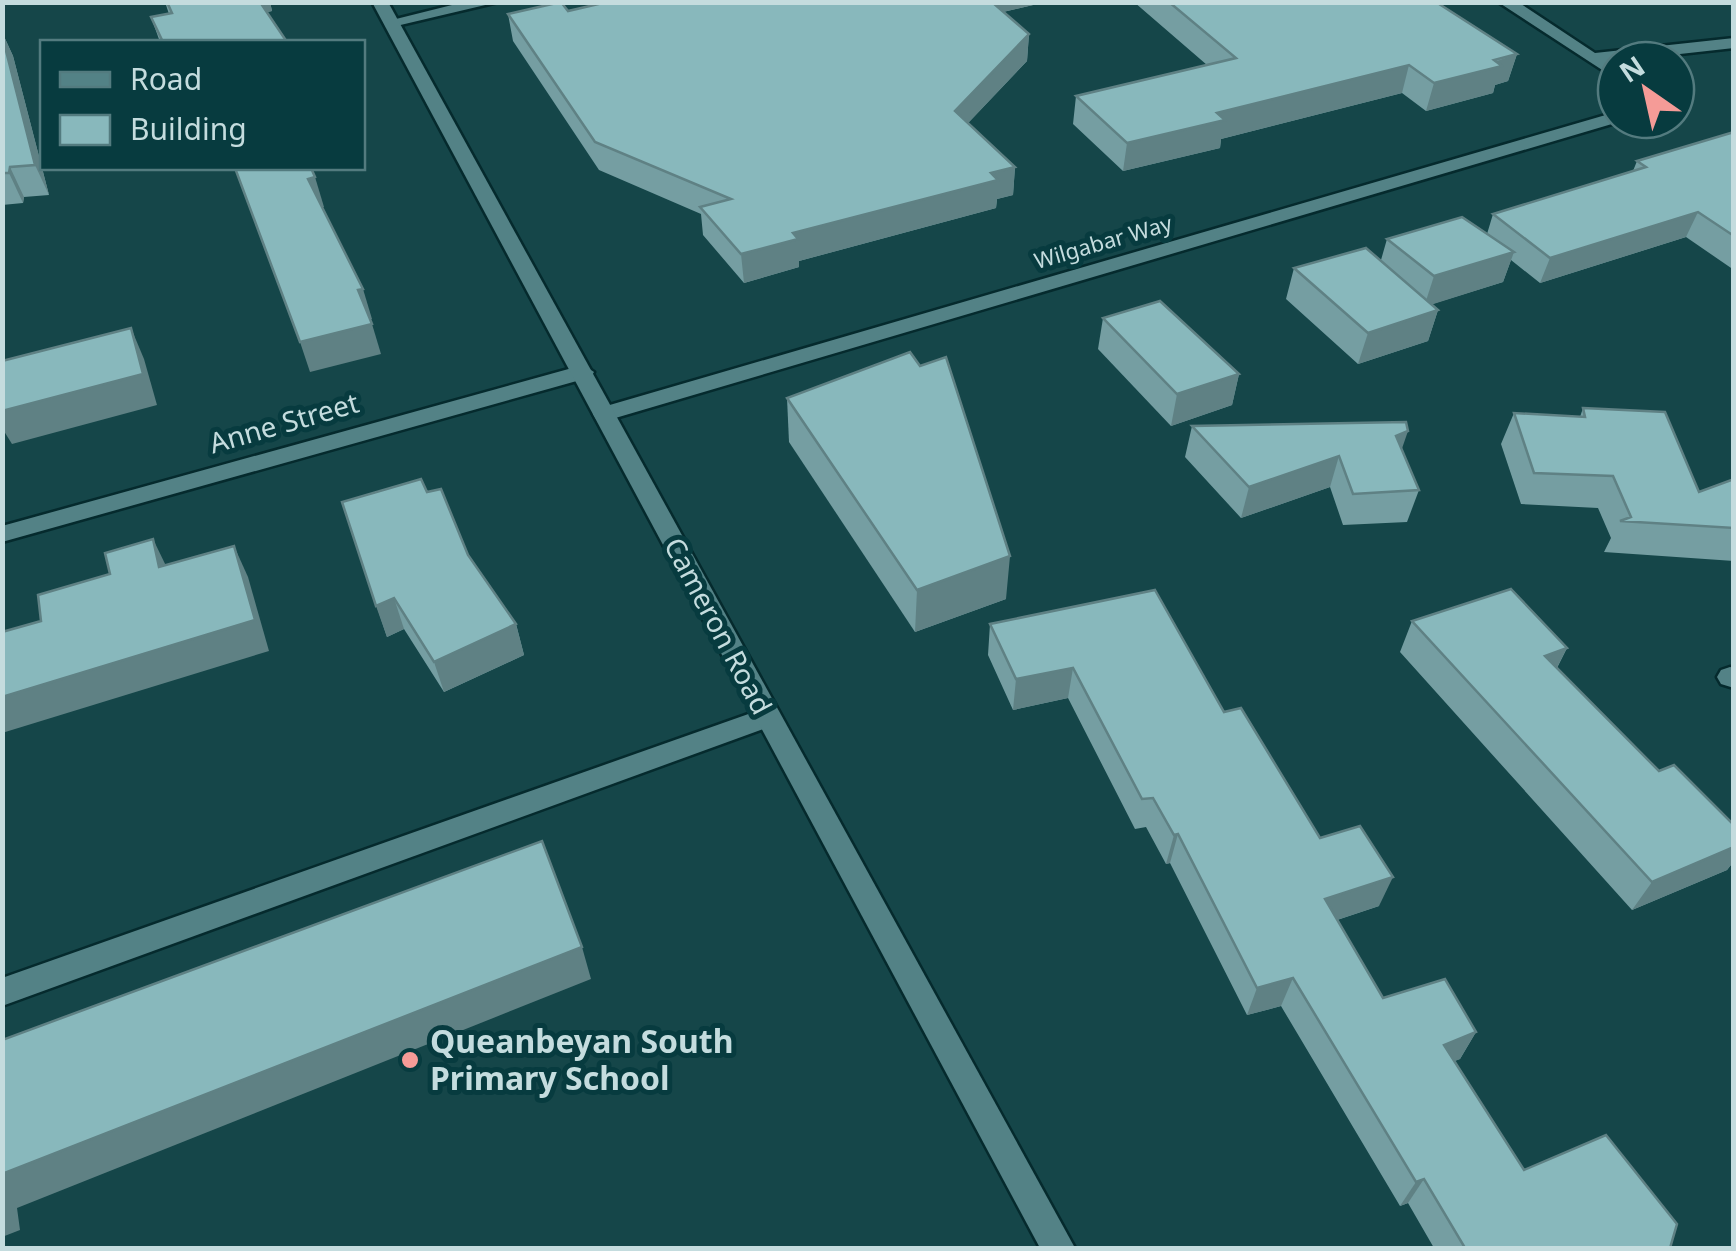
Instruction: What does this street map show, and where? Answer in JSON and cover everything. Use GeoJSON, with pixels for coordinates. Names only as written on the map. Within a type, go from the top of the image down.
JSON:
{"type":"FeatureCollection","features":[{"type":"Feature","properties":{"kind":"street","name":"Cameron Road"},"geometry":{"type":"LineString","coordinates":[[380,2],[1058,1248]]}},
{"type":"Feature","properties":{"kind":"street"},"geometry":{"type":"LineString","coordinates":[[392,22],[490,2]]}},
{"type":"Feature","properties":{"kind":"street"},"geometry":{"type":"LineString","coordinates":[[1506,2],[1594,58],[1734,43]]}},
{"type":"Feature","properties":{"kind":"street","name":"Wilgabar Way"},"geometry":{"type":"LineString","coordinates":[[604,414],[1596,124]]}},
{"type":"Feature","properties":{"kind":"street","name":"Anne Street"},"geometry":{"type":"LineString","coordinates":[[2,534],[583,372]]}},
{"type":"Feature","properties":{"kind":"street"},"geometry":{"type":"LineString","coordinates":[[2,992],[768,717]]}},
{"type":"Feature","properties":{"kind":"building"},"geometry":{"type":"Polygon","coordinates":[[[167,2],[260,2],[286,40],[162,40],[151,17],[172,13],[167,2]]]}},
{"type":"Feature","properties":{"kind":"building"},"geometry":{"type":"Polygon","coordinates":[[[561,2],[568,11],[607,2],[992,2],[1029,34],[955,111],[1015,167],[991,173],[998,180],[793,233],[798,239],[741,254],[700,207],[731,199],[595,142],[508,14],[561,2]]]}},
{"type":"Feature","properties":{"kind":"building"},"geometry":{"type":"Polygon","coordinates":[[[1169,2],[1436,2],[1517,54],[1494,60],[1502,66],[1434,83],[1409,65],[1217,113],[1225,120],[1127,143],[1076,96],[1236,58],[1169,2]]]}},
{"type":"Feature","properties":{"kind":"building"},"geometry":{"type":"Polygon","coordinates":[[[2,35],[35,165],[10,167],[9,173],[2,173],[2,35]]]}},
{"type":"Feature","properties":{"kind":"building"},"geometry":{"type":"Polygon","coordinates":[[[1734,132],[1734,236],[1698,212],[1550,258],[1493,214],[1646,167],[1637,161],[1734,132]]]}},
{"type":"Feature","properties":{"kind":"building"},"geometry":{"type":"Polygon","coordinates":[[[236,170],[312,170],[315,177],[308,179],[363,289],[358,290],[372,324],[300,342],[236,170]]]}},
{"type":"Feature","properties":{"kind":"building"},"geometry":{"type":"Polygon","coordinates":[[[1462,217],[1514,252],[1434,276],[1387,239],[1462,217]]]}},
{"type":"Feature","properties":{"kind":"building"},"geometry":{"type":"Polygon","coordinates":[[[1366,248],[1438,310],[1368,333],[1294,268],[1366,248]]]}},
{"type":"Feature","properties":{"kind":"building"},"geometry":{"type":"Polygon","coordinates":[[[1160,301],[1239,374],[1177,394],[1103,318],[1160,301]]]}},
{"type":"Feature","properties":{"kind":"building"},"geometry":{"type":"Polygon","coordinates":[[[131,328],[143,374],[2,411],[2,361],[131,328]]]}},
{"type":"Feature","properties":{"kind":"building"},"geometry":{"type":"Polygon","coordinates":[[[910,352],[920,366],[946,357],[1010,556],[917,590],[787,398],[910,352]]]}},
{"type":"Feature","properties":{"kind":"building"},"geometry":{"type":"Polygon","coordinates":[[[1583,408],[1665,412],[1699,492],[1734,479],[1734,528],[1620,521],[1631,517],[1613,476],[1534,473],[1514,413],[1585,417],[1583,408]]]}},
{"type":"Feature","properties":{"kind":"building"},"geometry":{"type":"Polygon","coordinates":[[[1406,422],[1408,431],[1396,436],[1419,490],[1353,494],[1339,456],[1249,487],[1192,426],[1406,422]]]}},
{"type":"Feature","properties":{"kind":"building"},"geometry":{"type":"Polygon","coordinates":[[[421,479],[427,492],[441,489],[468,555],[516,624],[434,662],[394,598],[376,606],[342,502],[421,479]]]}},
{"type":"Feature","properties":{"kind":"building"},"geometry":{"type":"Polygon","coordinates":[[[153,539],[159,567],[234,546],[255,620],[2,697],[2,632],[41,621],[38,595],[110,574],[105,553],[153,539]]]}},
{"type":"Feature","properties":{"kind":"building"},"geometry":{"type":"Polygon","coordinates":[[[1511,589],[1567,648],[1545,656],[1659,771],[1674,765],[1734,825],[1734,847],[1652,882],[1412,621],[1511,589]]]}},
{"type":"Feature","properties":{"kind":"building"},"geometry":{"type":"Polygon","coordinates":[[[1155,590],[1224,712],[1241,708],[1320,838],[1360,826],[1393,877],[1325,899],[1383,998],[1445,979],[1476,1032],[1444,1045],[1524,1170],[1606,1135],[1677,1224],[1670,1248],[1465,1248],[1424,1179],[1416,1182],[1293,978],[1257,988],[1178,834],[1174,835],[1153,798],[1142,799],[1073,668],[1016,679],[990,624],[1155,590]]]}},
{"type":"Feature","properties":{"kind":"building"},"geometry":{"type":"Polygon","coordinates":[[[542,841],[582,947],[2,1174],[2,1040],[542,841]]]}},
{"type":"Feature","properties":{"kind":"place","name":"Queanbeyan South Primary School"},"geometry":{"type":"Point","coordinates":[410,1060]}}]}
